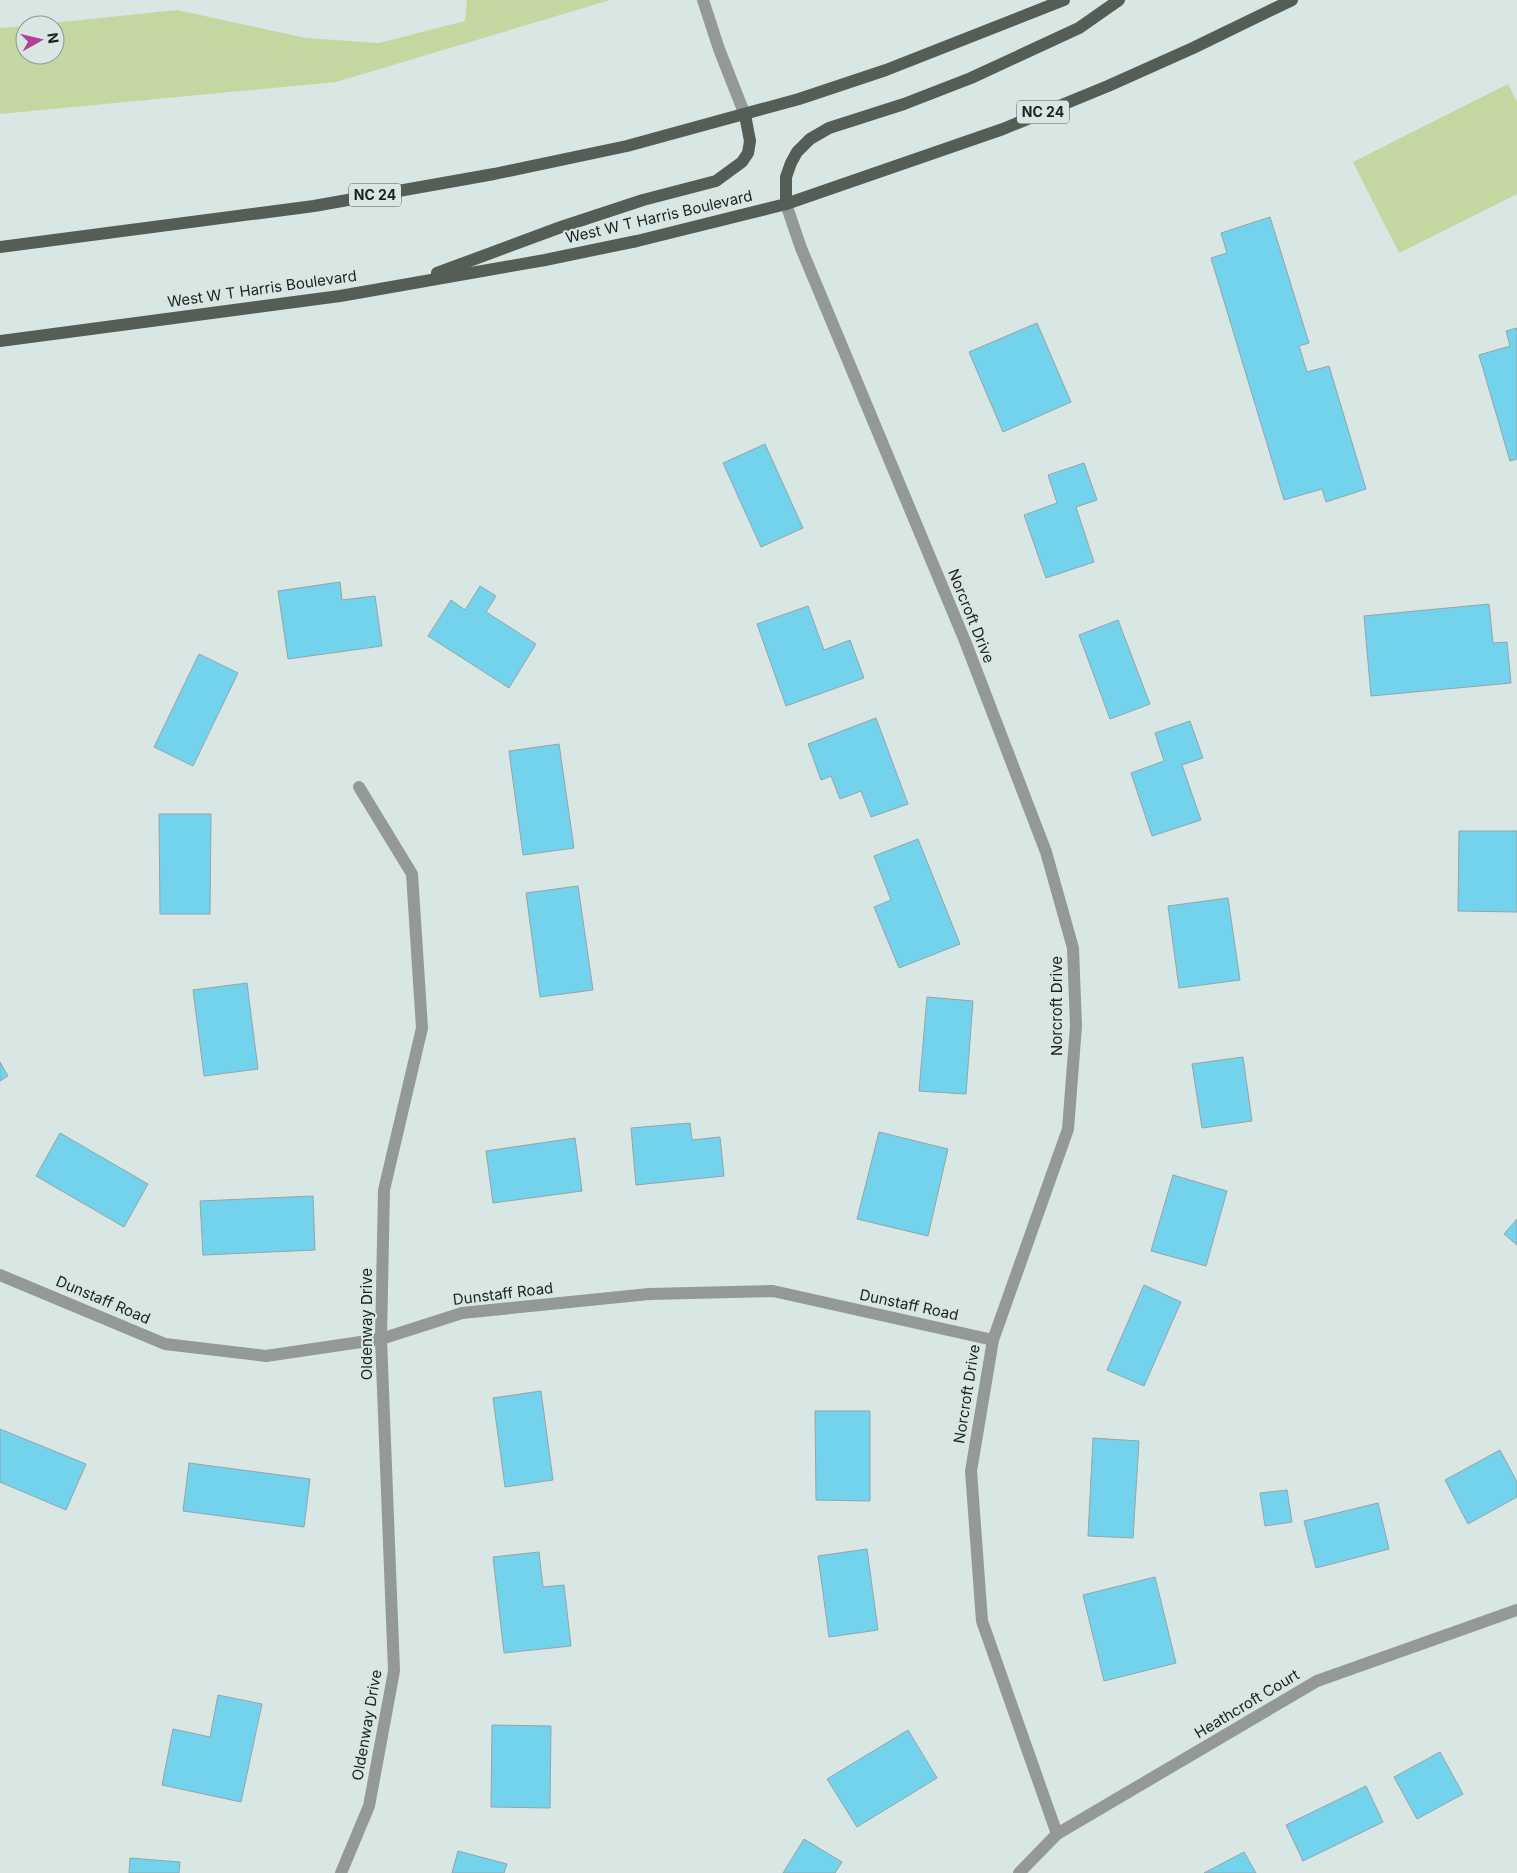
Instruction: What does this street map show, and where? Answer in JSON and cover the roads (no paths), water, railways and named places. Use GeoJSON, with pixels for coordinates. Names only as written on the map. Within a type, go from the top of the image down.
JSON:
{"type":"FeatureCollection","features":[{"type":"Feature","properties":{"kind":"main road","name":"NC 24"},"geometry":{"type":"LineString","coordinates":[[0,247],[314,206],[494,174],[627,146],[745,114],[886,70],[1064,0]]}},
{"type":"Feature","properties":{"kind":"main road"},"geometry":{"type":"LineString","coordinates":[[786,204],[786,177],[791,163],[797,152],[810,139],[829,128],[904,104],[971,78],[1079,28],[1119,0]]}},
{"type":"Feature","properties":{"kind":"main road","name":"West W T Harris Boulevard"},"geometry":{"type":"LineString","coordinates":[[0,341],[340,296],[609,247],[786,204],[1003,129],[1108,86],[1193,48],[1292,0]]}},
{"type":"Feature","properties":{"kind":"main road"},"geometry":{"type":"LineString","coordinates":[[406,284],[561,227],[643,200],[716,180],[742,162],[748,152],[750,141],[745,114]]}},
{"type":"Feature","properties":{"kind":"street"},"geometry":{"type":"LineString","coordinates":[[703,0],[719,49],[745,114]]}},
{"type":"Feature","properties":{"kind":"street","name":"Norcroft Drive"},"geometry":{"type":"LineString","coordinates":[[786,204],[801,248],[965,641],[1043,842],[1073,948],[1076,1026],[1068,1129],[993,1340],[971,1471],[982,1621],[1057,1834]]}},
{"type":"Feature","properties":{"kind":"street","name":"Oldenway Drive"},"geometry":{"type":"LineString","coordinates":[[341,1873],[369,1806],[394,1671],[381,1339],[384,1190],[422,1028],[412,874],[359,787]]}},
{"type":"Feature","properties":{"kind":"street","name":"Dunstaff Road"},"geometry":{"type":"LineString","coordinates":[[0,1275],[165,1344],[266,1356],[381,1339],[462,1313],[649,1294],[773,1291],[993,1340]]}},
{"type":"Feature","properties":{"kind":"street","name":"Heathcroft Court"},"geometry":{"type":"LineString","coordinates":[[1019,1873],[1057,1834],[1317,1681],[1517,1610]]}}]}
